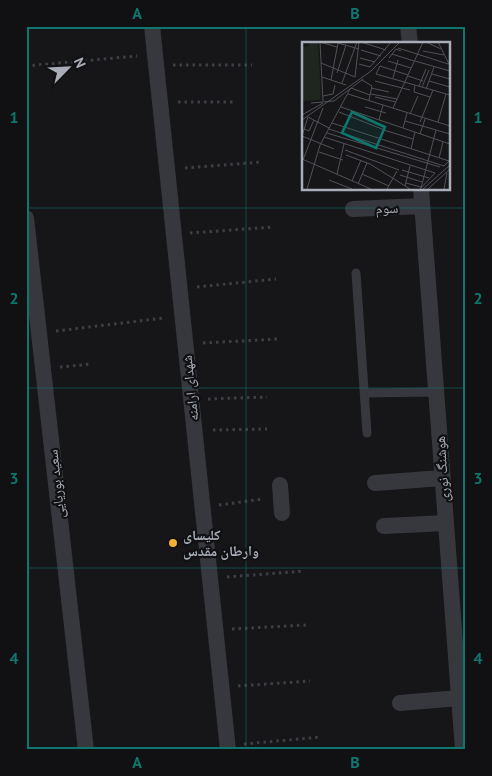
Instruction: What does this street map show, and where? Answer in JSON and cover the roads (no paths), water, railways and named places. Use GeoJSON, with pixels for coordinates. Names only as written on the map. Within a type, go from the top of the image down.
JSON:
{"type":"FeatureCollection","features":[{"type":"Feature","properties":{"kind":"street","name":"شهدای ارامنه"},"geometry":{"type":"LineString","coordinates":[[152,26],[227,748]]}},
{"type":"Feature","properties":{"kind":"street"},"geometry":{"type":"LineString","coordinates":[[408,26],[410,42]]}},
{"type":"Feature","properties":{"kind":"street","name":"هوشنگ نوری"},"geometry":{"type":"LineString","coordinates":[[421,190],[463,750]]}},
{"type":"Feature","properties":{"kind":"street","name":"سوم"},"geometry":{"type":"LineString","coordinates":[[353,209],[422,206]]}},
{"type":"Feature","properties":{"kind":"street","name":"سعید بوریایی"},"geometry":{"type":"LineString","coordinates":[[26,218],[86,750]]}},
{"type":"Feature","properties":{"kind":"street"},"geometry":{"type":"LineString","coordinates":[[375,483],[442,478]]}},
{"type":"Feature","properties":{"kind":"street"},"geometry":{"type":"LineString","coordinates":[[384,526],[446,523]]}},
{"type":"Feature","properties":{"kind":"street"},"geometry":{"type":"LineString","coordinates":[[400,703],[459,698]]}},
{"type":"Feature","properties":{"kind":"lane"},"geometry":{"type":"LineString","coordinates":[[356,273],[368,432]]}},
{"type":"Feature","properties":{"kind":"lane"},"geometry":{"type":"LineString","coordinates":[[365,393],[436,392]]}},
{"type":"Feature","properties":{"kind":"place","name":"کلیسای وارطان مقدس"},"geometry":{"type":"Point","coordinates":[173,543]}}]}
